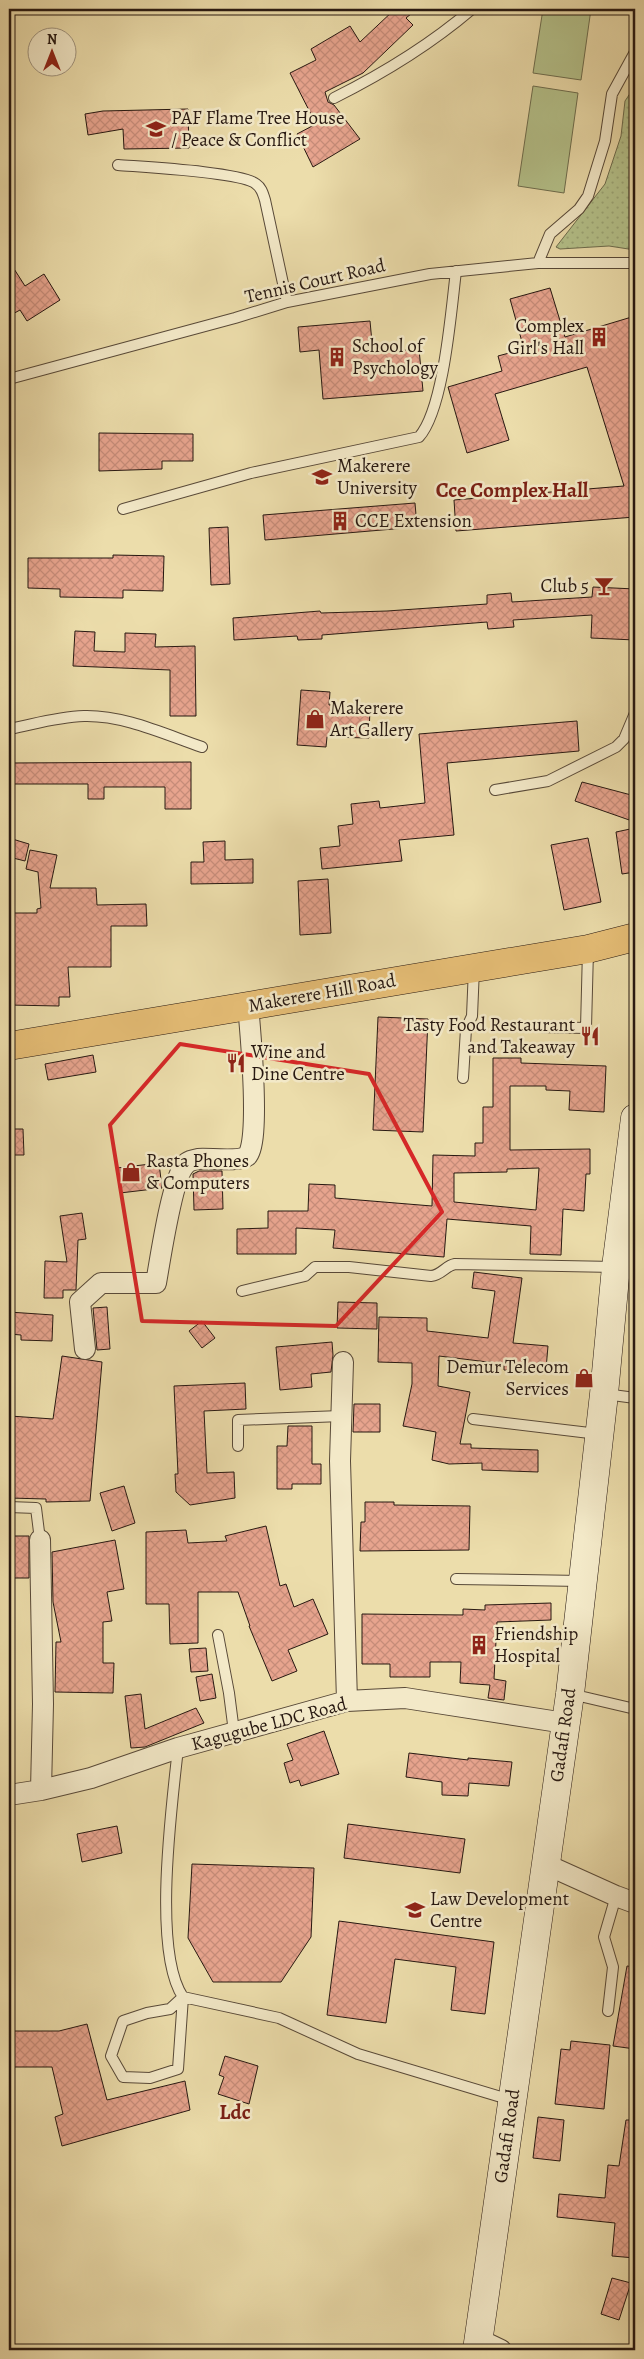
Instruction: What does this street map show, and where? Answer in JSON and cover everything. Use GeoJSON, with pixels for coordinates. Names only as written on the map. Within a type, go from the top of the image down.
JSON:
{"type":"FeatureCollection","features":[{"type":"Feature","properties":{"kind":"main road","name":"Makerere Hill Road"},"geometry":{"type":"LineString","coordinates":[[9,1029],[586,933],[635,920]]}},
{"type":"Feature","properties":{"kind":"main road","name":"Makerere Hill Road"},"geometry":{"type":"LineString","coordinates":[[9,1046],[588,949],[635,938]]}},
{"type":"Feature","properties":{"kind":"street"},"geometry":{"type":"LineString","coordinates":[[85,1349],[80,1302],[101,1283],[156,1283],[175,1189],[185,1165],[192,1160],[204,1158],[240,1158],[247,1156],[252,1147],[254,1132],[253,1066],[248,1005]]}},
{"type":"Feature","properties":{"kind":"street","name":"Gadafi Road"},"geometry":{"type":"LineString","coordinates":[[486,2347],[512,2100],[570,1694],[604,1394],[616,1267],[635,1118]]}},
{"type":"Feature","properties":{"kind":"street"},"geometry":{"type":"LineString","coordinates":[[343,1362],[341,1416],[342,1560],[347,1701]]}},
{"type":"Feature","properties":{"kind":"street"},"geometry":{"type":"LineString","coordinates":[[40,1540],[43,1704],[42,1790]]}},
{"type":"Feature","properties":{"kind":"street","name":"Kagugube LDC Road"},"geometry":{"type":"LineString","coordinates":[[9,1795],[42,1790],[91,1778],[178,1748],[347,1701],[405,1698],[565,1723]]}},
{"type":"Feature","properties":{"kind":"street"},"geometry":{"type":"LineString","coordinates":[[545,1864],[635,1903]]}},
{"type":"Feature","properties":{"kind":"lane"},"geometry":{"type":"LineString","coordinates":[[334,98],[365,82],[452,25],[472,9]]}},
{"type":"Feature","properties":{"kind":"lane"},"geometry":{"type":"LineString","coordinates":[[538,263],[550,234],[579,209],[588,196],[605,140],[612,94],[635,52]]}},
{"type":"Feature","properties":{"kind":"lane"},"geometry":{"type":"LineString","coordinates":[[118,165],[225,175],[255,183],[262,191],[265,200],[286,302]]}},
{"type":"Feature","properties":{"kind":"lane","name":"Tennis Court Road"},"geometry":{"type":"LineString","coordinates":[[9,378],[235,318],[286,302],[430,274],[538,263],[635,263]]}},
{"type":"Feature","properties":{"kind":"lane"},"geometry":{"type":"LineString","coordinates":[[123,509],[251,472],[420,437],[428,428],[440,387],[456,271]]}},
{"type":"Feature","properties":{"kind":"lane"},"geometry":{"type":"LineString","coordinates":[[495,790],[548,781],[608,751],[624,739],[635,713]]}},
{"type":"Feature","properties":{"kind":"lane"},"geometry":{"type":"LineString","coordinates":[[9,729],[43,720],[100,716],[115,718],[202,747]]}},
{"type":"Feature","properties":{"kind":"lane"},"geometry":{"type":"LineString","coordinates":[[538,1027],[586,1028],[588,949]]}},
{"type":"Feature","properties":{"kind":"lane"},"geometry":{"type":"LineString","coordinates":[[463,1078],[466,1029],[472,1016],[474,967]]}},
{"type":"Feature","properties":{"kind":"lane"},"geometry":{"type":"LineString","coordinates":[[242,1291],[299,1278],[305,1276],[315,1267],[350,1267],[432,1276],[441,1274],[447,1267],[455,1264],[616,1267]]}},
{"type":"Feature","properties":{"kind":"lane"},"geometry":{"type":"LineString","coordinates":[[604,1394],[635,1398]]}},
{"type":"Feature","properties":{"kind":"lane"},"geometry":{"type":"LineString","coordinates":[[238,1446],[238,1420],[341,1416]]}},
{"type":"Feature","properties":{"kind":"lane"},"geometry":{"type":"LineString","coordinates":[[473,1419],[599,1434]]}},
{"type":"Feature","properties":{"kind":"lane"},"geometry":{"type":"LineString","coordinates":[[9,1507],[36,1508],[40,1540]]}},
{"type":"Feature","properties":{"kind":"lane"},"geometry":{"type":"LineString","coordinates":[[456,1579],[582,1581]]}},
{"type":"Feature","properties":{"kind":"lane"},"geometry":{"type":"LineString","coordinates":[[218,1635],[230,1693],[234,1732]]}},
{"type":"Feature","properties":{"kind":"lane"},"geometry":{"type":"LineString","coordinates":[[570,1694],[635,1709]]}},
{"type":"Feature","properties":{"kind":"lane"},"geometry":{"type":"LineString","coordinates":[[178,1748],[167,1853],[167,1918],[175,1986],[184,1997],[279,2018],[358,2054],[512,2100]]}},
{"type":"Feature","properties":{"kind":"lane"},"geometry":{"type":"LineString","coordinates":[[608,2011],[613,1968],[604,1937],[616,1896]]}},
{"type":"Feature","properties":{"kind":"lane"},"geometry":{"type":"LineString","coordinates":[[184,1997],[178,2069],[150,2078],[123,2077],[112,2056],[124,2021],[147,2012],[170,2009],[184,1997]]}},
{"type":"Feature","properties":{"kind":"highlighted area"},"geometry":{"type":"Polygon","coordinates":[[[180,1044],[369,1074],[442,1212],[336,1326],[142,1321],[110,1125],[180,1044]]]}},
{"type":"Feature","properties":{"kind":"green space"},"geometry":{"type":"Polygon","coordinates":[[[543,9],[591,9],[581,80],[533,73],[543,9]]]}},
{"type":"Feature","properties":{"kind":"green space"},"geometry":{"type":"Polygon","coordinates":[[[533,86],[578,93],[564,193],[518,186],[533,86]]]}},
{"type":"Feature","properties":{"kind":"green space"},"geometry":{"type":"Polygon","coordinates":[[[635,86],[635,250],[609,246],[560,249],[556,247],[605,184],[621,136],[625,101],[635,86]]]}},
{"type":"Feature","properties":{"kind":"building"},"geometry":{"type":"Polygon","coordinates":[[[395,9],[417,9],[406,18],[413,25],[363,73],[325,92],[328,102],[334,105],[360,139],[313,167],[297,134],[316,124],[290,73],[316,60],[311,49],[350,26],[360,42],[395,9]]]}},
{"type":"Feature","properties":{"kind":"building","name":"PAF Flame Tree House / Peace & Conflict"},"geometry":{"type":"Polygon","coordinates":[[[188,109],[189,148],[124,149],[123,129],[88,135],[85,114],[103,111],[188,109]]]}},
{"type":"Feature","properties":{"kind":"building"},"geometry":{"type":"Polygon","coordinates":[[[9,261],[25,286],[44,274],[60,300],[27,321],[20,310],[9,316],[9,261]]]}},
{"type":"Feature","properties":{"kind":"building"},"geometry":{"type":"Polygon","coordinates":[[[550,288],[565,337],[635,316],[635,517],[456,531],[454,500],[624,486],[587,367],[495,394],[509,440],[467,453],[448,387],[502,371],[498,356],[524,349],[510,299],[550,288]]]}},
{"type":"Feature","properties":{"kind":"building","name":"School of Psychology"},"geometry":{"type":"Polygon","coordinates":[[[370,321],[373,353],[419,349],[423,391],[323,399],[319,350],[300,352],[298,327],[370,321]]]}},
{"type":"Feature","properties":{"kind":"building"},"geometry":{"type":"Polygon","coordinates":[[[99,433],[193,434],[193,461],[162,461],[162,469],[99,471],[99,433]]]}},
{"type":"Feature","properties":{"kind":"building","name":"CCE Extension"},"geometry":{"type":"Polygon","coordinates":[[[415,503],[417,527],[265,540],[263,515],[415,503]]]}},
{"type":"Feature","properties":{"kind":"building"},"geometry":{"type":"Polygon","coordinates":[[[228,527],[230,584],[211,585],[209,528],[228,527]]]}},
{"type":"Feature","properties":{"kind":"building"},"geometry":{"type":"Polygon","coordinates":[[[113,555],[164,556],[163,591],[123,590],[123,598],[60,597],[60,589],[28,588],[28,558],[113,558],[113,555]]]}},
{"type":"Feature","properties":{"kind":"building"},"geometry":{"type":"Polygon","coordinates":[[[593,587],[635,589],[635,640],[591,638],[592,615],[513,620],[514,627],[488,629],[487,622],[322,635],[322,639],[298,640],[297,636],[234,640],[233,618],[320,611],[321,613],[387,611],[487,604],[487,595],[511,593],[512,602],[592,597],[593,587]]]}},
{"type":"Feature","properties":{"kind":"building"},"geometry":{"type":"Polygon","coordinates":[[[75,631],[95,632],[94,651],[125,652],[125,633],[156,634],[155,647],[195,646],[196,716],[170,716],[170,670],[73,666],[75,631]]]}},
{"type":"Feature","properties":{"kind":"building"},"geometry":{"type":"Polygon","coordinates":[[[301,690],[330,692],[329,705],[370,706],[369,738],[327,737],[326,747],[297,745],[301,690]]]}},
{"type":"Feature","properties":{"kind":"building"},"geometry":{"type":"Polygon","coordinates":[[[577,721],[579,751],[447,763],[454,835],[399,840],[402,861],[322,869],[320,848],[340,846],[338,826],[353,824],[351,804],[379,801],[380,808],[425,803],[419,734],[577,721]]]}},
{"type":"Feature","properties":{"kind":"building"},"geometry":{"type":"Polygon","coordinates":[[[191,762],[191,809],[165,809],[165,787],[104,787],[104,799],[88,799],[88,784],[9,784],[9,763],[191,762]]]}},
{"type":"Feature","properties":{"kind":"building"},"geometry":{"type":"Polygon","coordinates":[[[582,782],[635,796],[635,822],[575,801],[582,782]]]}},
{"type":"Feature","properties":{"kind":"building"},"geometry":{"type":"Polygon","coordinates":[[[635,828],[635,872],[622,874],[616,832],[635,828]]]}},
{"type":"Feature","properties":{"kind":"building"},"geometry":{"type":"Polygon","coordinates":[[[9,838],[29,844],[25,861],[9,857],[9,838]]]}},
{"type":"Feature","properties":{"kind":"building"},"geometry":{"type":"Polygon","coordinates":[[[588,838],[601,902],[564,910],[551,845],[588,838]]]}},
{"type":"Feature","properties":{"kind":"building"},"geometry":{"type":"Polygon","coordinates":[[[225,841],[225,860],[253,859],[253,883],[191,884],[191,862],[204,862],[203,842],[225,841]]]}},
{"type":"Feature","properties":{"kind":"building"},"geometry":{"type":"Polygon","coordinates":[[[30,850],[57,855],[50,888],[96,888],[97,905],[146,904],[147,926],[111,926],[111,967],[68,967],[70,997],[59,997],[59,1006],[9,1005],[9,913],[37,913],[37,909],[41,908],[38,872],[26,869],[30,850]]]}},
{"type":"Feature","properties":{"kind":"building"},"geometry":{"type":"Polygon","coordinates":[[[328,879],[331,933],[300,935],[298,881],[328,879]]]}},
{"type":"Feature","properties":{"kind":"building"},"geometry":{"type":"Polygon","coordinates":[[[378,1017],[428,1019],[423,1132],[373,1130],[378,1017]]]}},
{"type":"Feature","properties":{"kind":"building"},"geometry":{"type":"Polygon","coordinates":[[[93,1055],[96,1072],[48,1080],[45,1064],[93,1055]]]}},
{"type":"Feature","properties":{"kind":"building"},"geometry":{"type":"Polygon","coordinates":[[[493,1058],[521,1058],[521,1063],[606,1066],[604,1112],[569,1110],[570,1091],[546,1090],[546,1086],[510,1086],[510,1150],[590,1149],[590,1174],[586,1174],[584,1211],[563,1209],[561,1255],[530,1254],[531,1226],[447,1219],[444,1257],[333,1248],[335,1230],[296,1228],[296,1254],[237,1254],[237,1229],[268,1228],[268,1211],[308,1211],[309,1184],[335,1185],[335,1198],[432,1206],[433,1155],[475,1156],[475,1143],[483,1143],[483,1107],[493,1107],[493,1058]],[[539,1168],[507,1169],[507,1172],[454,1173],[454,1202],[536,1210],[539,1168]]]}},
{"type":"Feature","properties":{"kind":"building"},"geometry":{"type":"Polygon","coordinates":[[[9,1129],[23,1129],[24,1155],[9,1155],[9,1129]]]}},
{"type":"Feature","properties":{"kind":"building"},"geometry":{"type":"Polygon","coordinates":[[[159,1163],[162,1188],[120,1193],[117,1168],[159,1163]]]}},
{"type":"Feature","properties":{"kind":"building"},"geometry":{"type":"Polygon","coordinates":[[[199,1171],[222,1171],[223,1209],[194,1210],[193,1174],[199,1171]]]}},
{"type":"Feature","properties":{"kind":"building"},"geometry":{"type":"Polygon","coordinates":[[[82,1213],[86,1239],[78,1240],[76,1290],[63,1290],[63,1298],[44,1298],[45,1261],[67,1262],[60,1216],[82,1213]]]}},
{"type":"Feature","properties":{"kind":"building"},"geometry":{"type":"Polygon","coordinates":[[[474,1272],[522,1278],[513,1343],[548,1346],[546,1369],[522,1367],[522,1372],[504,1370],[504,1364],[439,1356],[438,1386],[470,1392],[460,1444],[471,1444],[471,1448],[538,1450],[538,1472],[482,1470],[482,1463],[449,1464],[432,1460],[436,1432],[403,1426],[412,1384],[412,1363],[378,1362],[379,1317],[427,1318],[427,1331],[488,1338],[495,1291],[472,1288],[474,1272]]]}},
{"type":"Feature","properties":{"kind":"building"},"geometry":{"type":"Polygon","coordinates":[[[338,1302],[377,1303],[377,1329],[337,1328],[338,1302]]]}},
{"type":"Feature","properties":{"kind":"building"},"geometry":{"type":"Polygon","coordinates":[[[107,1307],[110,1349],[97,1350],[93,1308],[107,1307]]]}},
{"type":"Feature","properties":{"kind":"building"},"geometry":{"type":"Polygon","coordinates":[[[9,1312],[53,1315],[52,1341],[21,1340],[21,1335],[9,1334],[9,1312]]]}},
{"type":"Feature","properties":{"kind":"building"},"geometry":{"type":"Polygon","coordinates":[[[202,1321],[215,1338],[202,1348],[189,1331],[202,1321]]]}},
{"type":"Feature","properties":{"kind":"building"},"geometry":{"type":"Polygon","coordinates":[[[332,1342],[331,1372],[311,1374],[312,1387],[280,1390],[276,1347],[332,1342]]]}},
{"type":"Feature","properties":{"kind":"building"},"geometry":{"type":"Polygon","coordinates":[[[62,1356],[102,1362],[90,1501],[46,1502],[46,1499],[9,1498],[10,1416],[53,1419],[62,1356]]]}},
{"type":"Feature","properties":{"kind":"building"},"geometry":{"type":"Polygon","coordinates":[[[245,1383],[246,1409],[204,1411],[207,1473],[234,1472],[235,1498],[190,1505],[176,1492],[175,1474],[178,1474],[174,1386],[245,1383]]]}},
{"type":"Feature","properties":{"kind":"building"},"geometry":{"type":"Polygon","coordinates":[[[354,1404],[380,1404],[380,1432],[353,1432],[354,1404]]]}},
{"type":"Feature","properties":{"kind":"building"},"geometry":{"type":"Polygon","coordinates":[[[288,1426],[312,1426],[312,1464],[321,1464],[321,1484],[292,1484],[292,1489],[277,1489],[277,1446],[287,1446],[288,1426]]]}},
{"type":"Feature","properties":{"kind":"building"},"geometry":{"type":"Polygon","coordinates":[[[124,1486],[135,1523],[112,1531],[100,1493],[124,1486]]]}},
{"type":"Feature","properties":{"kind":"building"},"geometry":{"type":"Polygon","coordinates":[[[365,1502],[394,1502],[394,1505],[470,1506],[469,1550],[360,1551],[361,1522],[365,1522],[365,1502]]]}},
{"type":"Feature","properties":{"kind":"building"},"geometry":{"type":"Polygon","coordinates":[[[266,1526],[280,1586],[286,1584],[294,1607],[313,1599],[328,1634],[288,1650],[297,1671],[272,1681],[249,1626],[238,1592],[198,1592],[198,1643],[170,1644],[169,1604],[146,1604],[146,1532],[186,1530],[188,1543],[227,1541],[225,1536],[266,1526]]]}},
{"type":"Feature","properties":{"kind":"building"},"geometry":{"type":"Polygon","coordinates":[[[9,1536],[29,1536],[29,1578],[9,1578],[9,1536]]]}},
{"type":"Feature","properties":{"kind":"building"},"geometry":{"type":"Polygon","coordinates":[[[115,1540],[124,1589],[107,1592],[112,1621],[103,1622],[103,1663],[114,1663],[113,1693],[55,1692],[56,1642],[61,1642],[53,1602],[52,1552],[115,1540]]]}},
{"type":"Feature","properties":{"kind":"building"},"geometry":{"type":"Polygon","coordinates":[[[551,1603],[551,1620],[497,1622],[494,1679],[506,1681],[504,1700],[488,1698],[490,1685],[460,1683],[461,1662],[430,1662],[430,1677],[390,1677],[390,1664],[362,1664],[362,1614],[463,1615],[463,1609],[485,1610],[485,1605],[551,1603]]]}},
{"type":"Feature","properties":{"kind":"building"},"geometry":{"type":"Polygon","coordinates":[[[206,1648],[208,1671],[191,1672],[189,1649],[206,1648]]]}},
{"type":"Feature","properties":{"kind":"building"},"geometry":{"type":"Polygon","coordinates":[[[212,1674],[216,1698],[200,1701],[196,1677],[212,1674]]]}},
{"type":"Feature","properties":{"kind":"building"},"geometry":{"type":"Polygon","coordinates":[[[141,1694],[145,1729],[196,1708],[204,1723],[145,1747],[131,1748],[125,1696],[141,1694]]]}},
{"type":"Feature","properties":{"kind":"building"},"geometry":{"type":"Polygon","coordinates":[[[324,1731],[339,1774],[301,1786],[299,1780],[290,1783],[284,1763],[293,1760],[287,1744],[324,1731]]]}},
{"type":"Feature","properties":{"kind":"building"},"geometry":{"type":"Polygon","coordinates":[[[409,1753],[468,1760],[468,1758],[512,1762],[509,1786],[469,1783],[468,1796],[442,1795],[442,1782],[406,1777],[409,1753]]]}},
{"type":"Feature","properties":{"kind":"building"},"geometry":{"type":"Polygon","coordinates":[[[348,1824],[465,1839],[460,1873],[344,1858],[348,1824]]]}},
{"type":"Feature","properties":{"kind":"building"},"geometry":{"type":"Polygon","coordinates":[[[117,1826],[122,1853],[82,1862],[77,1834],[117,1826]]]}},
{"type":"Feature","properties":{"kind":"building"},"geometry":{"type":"Polygon","coordinates":[[[192,1864],[314,1868],[311,1937],[281,1982],[213,1982],[188,1938],[192,1864]]]}},
{"type":"Feature","properties":{"kind":"building"},"geometry":{"type":"Polygon","coordinates":[[[339,1921],[494,1942],[485,2014],[451,2010],[456,1967],[395,1959],[386,2023],[327,2015],[339,1921]]]}},
{"type":"Feature","properties":{"kind":"building"},"geometry":{"type":"Polygon","coordinates":[[[627,1966],[635,1967],[635,2049],[613,2046],[627,1966]]]}},
{"type":"Feature","properties":{"kind":"building"},"geometry":{"type":"Polygon","coordinates":[[[87,2024],[107,2100],[185,2081],[190,2110],[62,2146],[55,2117],[63,2114],[52,2067],[9,2067],[9,2031],[59,2031],[87,2024]]]}},
{"type":"Feature","properties":{"kind":"building"},"geometry":{"type":"Polygon","coordinates":[[[571,2041],[610,2045],[604,2109],[555,2104],[561,2049],[570,2050],[571,2041]]]}},
{"type":"Feature","properties":{"kind":"building"},"geometry":{"type":"Polygon","coordinates":[[[225,2056],[258,2066],[249,2104],[218,2094],[224,2077],[219,2075],[225,2056]]]}},
{"type":"Feature","properties":{"kind":"building"},"geometry":{"type":"Polygon","coordinates":[[[538,2117],[564,2120],[560,2161],[533,2158],[538,2117]]]}},
{"type":"Feature","properties":{"kind":"building"},"geometry":{"type":"Polygon","coordinates":[[[626,2120],[635,2120],[635,2258],[612,2256],[615,2223],[557,2217],[559,2194],[605,2198],[608,2165],[619,2166],[626,2120]]]}},
{"type":"Feature","properties":{"kind":"building"},"geometry":{"type":"Polygon","coordinates":[[[612,2278],[631,2283],[619,2320],[601,2314],[612,2278]]]}},
{"type":"Feature","properties":{"kind":"place","name":"PAF Flame Tree House / Peace & Conflict"},"geometry":{"type":"Point","coordinates":[156,129]}},
{"type":"Feature","properties":{"kind":"place","name":"Complex Girl's Hall"},"geometry":{"type":"Point","coordinates":[599,337]}},
{"type":"Feature","properties":{"kind":"place","name":"School of Psychology"},"geometry":{"type":"Point","coordinates":[337,357]}},
{"type":"Feature","properties":{"kind":"place","name":"Makerere University"},"geometry":{"type":"Point","coordinates":[322,477]}},
{"type":"Feature","properties":{"kind":"place","name":"CCE Extension"},"geometry":{"type":"Point","coordinates":[340,521]}},
{"type":"Feature","properties":{"kind":"place","name":"Club 5"},"geometry":{"type":"Point","coordinates":[604,586]}},
{"type":"Feature","properties":{"kind":"place","name":"Makerere Art Gallery"},"geometry":{"type":"Point","coordinates":[315,719]}},
{"type":"Feature","properties":{"kind":"place","name":"Tasty Food Restaurant and Takeaway"},"geometry":{"type":"Point","coordinates":[590,1036]}},
{"type":"Feature","properties":{"kind":"place","name":"Wine and Dine Centre"},"geometry":{"type":"Point","coordinates":[236,1063]}},
{"type":"Feature","properties":{"kind":"place","name":"Rasta Phones & Computers"},"geometry":{"type":"Point","coordinates":[131,1172]}},
{"type":"Feature","properties":{"kind":"place","name":"Demur Telecom Services"},"geometry":{"type":"Point","coordinates":[584,1378]}},
{"type":"Feature","properties":{"kind":"place","name":"Friendship Hospital"},"geometry":{"type":"Point","coordinates":[479,1645]}},
{"type":"Feature","properties":{"kind":"place","name":"Law Development Centre"},"geometry":{"type":"Point","coordinates":[415,1910]}},
{"type":"Feature","properties":{"kind":"district","name":"Cce Complex Hall"},"geometry":{"type":"Point","coordinates":[512,490]}},
{"type":"Feature","properties":{"kind":"district","name":"Ldc"},"geometry":{"type":"Point","coordinates":[235,2112]}}]}
